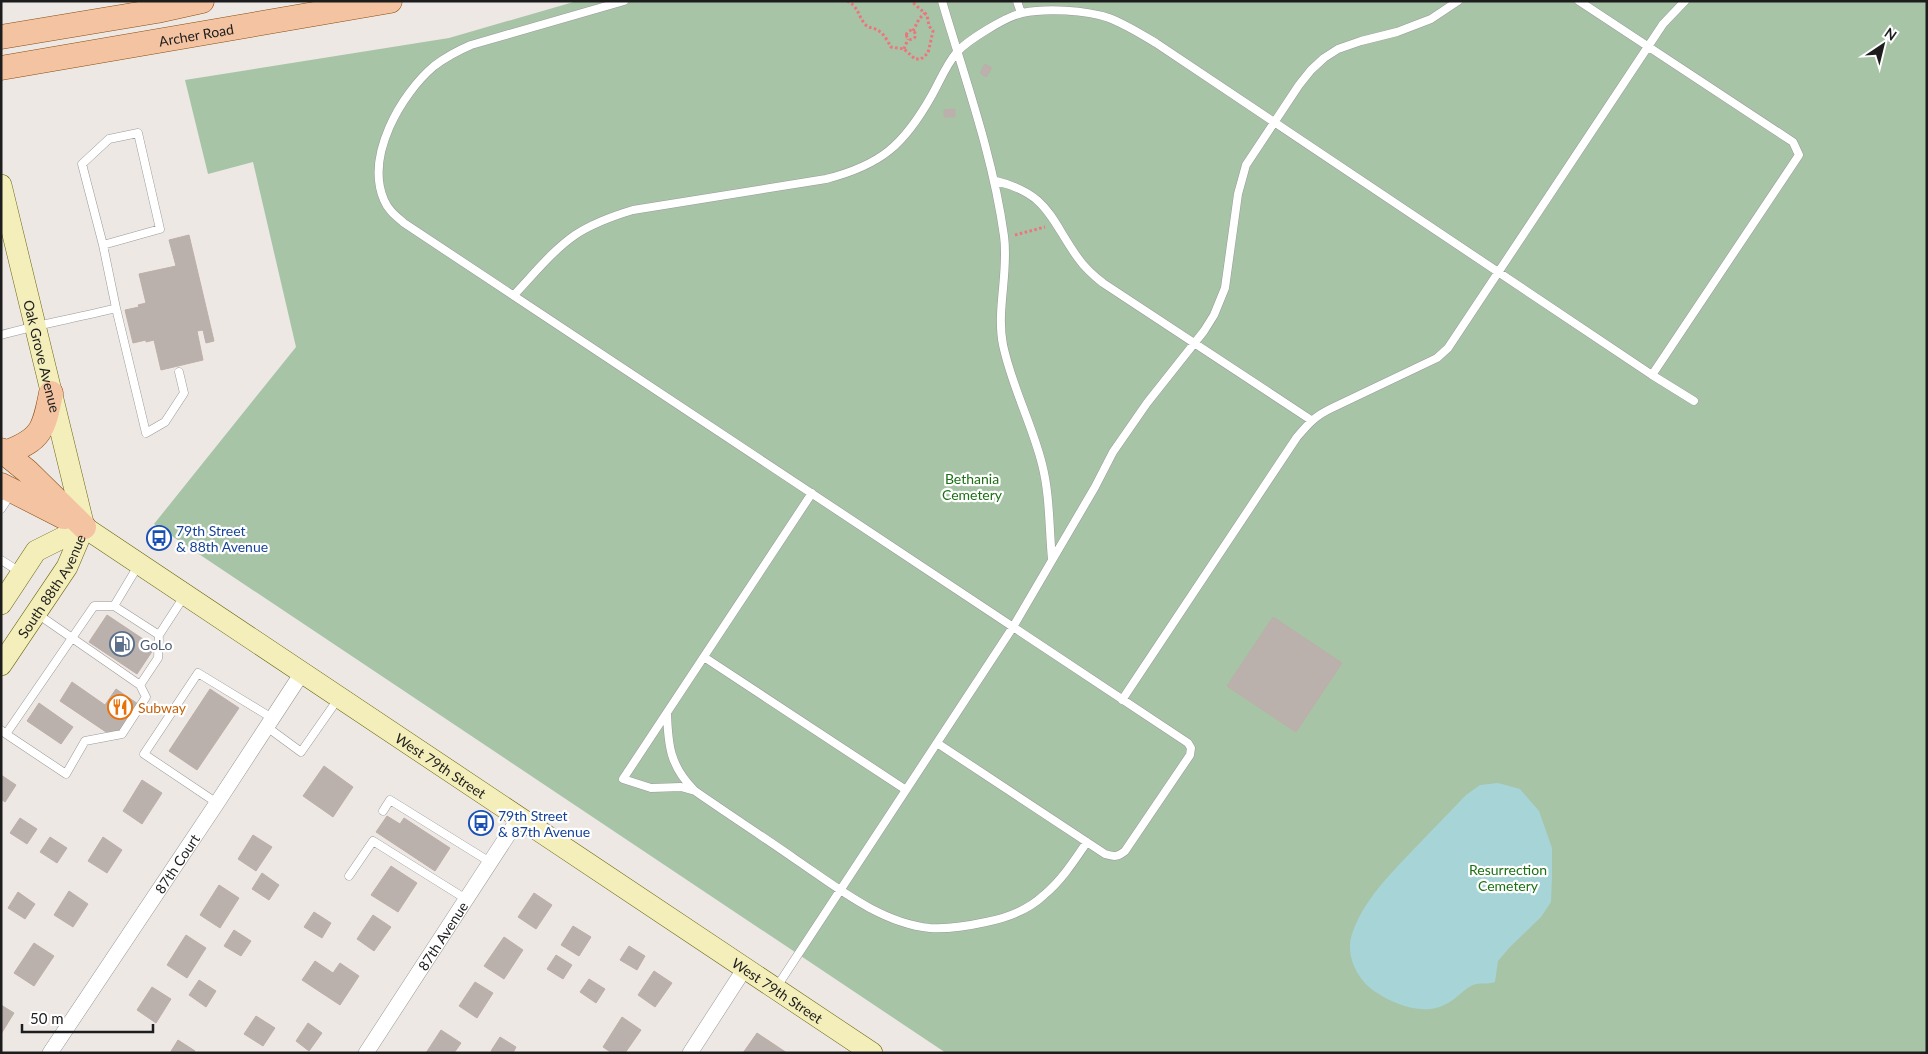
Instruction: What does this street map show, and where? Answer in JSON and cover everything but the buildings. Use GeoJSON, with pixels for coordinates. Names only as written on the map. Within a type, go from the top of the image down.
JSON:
{"type":"FeatureCollection","features":[{"type":"Feature","properties":{"kind":"main road"},"geometry":{"type":"LineString","coordinates":[[1,37],[157,11],[202,1]]}},
{"type":"Feature","properties":{"kind":"main road","name":"Archer Road"},"geometry":{"type":"LineString","coordinates":[[1,68],[390,1]]}},
{"type":"Feature","properties":{"kind":"main road","name":"Oak Grove Avenue"},"geometry":{"type":"LineString","coordinates":[[1,185],[84,527]]}},
{"type":"Feature","properties":{"kind":"main road"},"geometry":{"type":"LineString","coordinates":[[51,393],[45,422],[34,437],[26,445],[3,451],[14,486],[84,527]]}},
{"type":"Feature","properties":{"kind":"main road","name":"West 79th Street"},"geometry":{"type":"LineString","coordinates":[[84,527],[872,1053]]}},
{"type":"Feature","properties":{"kind":"main road","name":"South 88th Avenue"},"geometry":{"type":"LineString","coordinates":[[1,604],[36,551],[84,527]]}},
{"type":"Feature","properties":{"kind":"main road","name":"South 88th Avenue"},"geometry":{"type":"LineString","coordinates":[[1,665],[67,568],[84,527]]}},
{"type":"Feature","properties":{"kind":"street","name":"87th Court"},"geometry":{"type":"LineString","coordinates":[[50,1053],[302,673]]}},
{"type":"Feature","properties":{"kind":"street","name":"87th Avenue"},"geometry":{"type":"LineString","coordinates":[[366,1053],[519,818]]}},
{"type":"Feature","properties":{"kind":"street"},"geometry":{"type":"LineString","coordinates":[[690,1053],[745,968]]}},
{"type":"Feature","properties":{"kind":"lane"},"geometry":{"type":"LineString","coordinates":[[624,1],[471,45],[452,53],[433,67],[417,83],[393,117],[384,139],[379,182],[384,200],[391,212],[404,222],[1188,743],[1191,748],[1190,755],[1125,851],[1120,856],[1113,857],[1105,854],[937,743]]}},
{"type":"Feature","properties":{"kind":"lane"},"geometry":{"type":"LineString","coordinates":[[942,1],[996,181],[1005,238],[1001,323],[1003,344],[1009,369],[1042,466],[1048,499],[1052,559]]}},
{"type":"Feature","properties":{"kind":"lane"},"geometry":{"type":"LineString","coordinates":[[1017,1],[1021,14]]}},
{"type":"Feature","properties":{"kind":"lane"},"geometry":{"type":"LineString","coordinates":[[776,989],[1013,627],[1130,426],[1214,315],[1225,288],[1238,194],[1246,165],[1274,122],[1311,70],[1324,58],[1338,49],[1397,32],[1431,19],[1458,1]]}},
{"type":"Feature","properties":{"kind":"lane"},"geometry":{"type":"LineString","coordinates":[[1579,1],[1793,142],[1799,155],[1652,375]]}},
{"type":"Feature","properties":{"kind":"lane"},"geometry":{"type":"LineString","coordinates":[[1122,700],[1297,437],[1311,420],[1315,416],[1437,358],[1448,348],[1663,24],[1685,1]]}},
{"type":"Feature","properties":{"kind":"lane"},"geometry":{"type":"LineString","coordinates":[[514,295],[552,255],[575,235],[603,220],[633,210],[826,179],[854,172],[881,157],[903,137],[920,116],[946,67],[957,52],[996,24],[1021,14],[1081,13],[1108,18],[1135,30],[1156,43],[1652,375],[1694,401]]}},
{"type":"Feature","properties":{"kind":"lane"},"geometry":{"type":"LineString","coordinates":[[103,245],[160,229],[138,133],[109,139],[82,164],[103,245],[146,433],[165,422],[184,393],[179,372]]}},
{"type":"Feature","properties":{"kind":"lane"},"geometry":{"type":"LineString","coordinates":[[996,181],[1014,186],[1035,198],[1057,224],[1078,258],[1103,284],[1311,420]]}},
{"type":"Feature","properties":{"kind":"lane"},"geometry":{"type":"LineString","coordinates":[[1,335],[35,325],[78,318],[116,308]]}},
{"type":"Feature","properties":{"kind":"lane"},"geometry":{"type":"LineString","coordinates":[[695,791],[681,787],[651,788],[623,778],[812,494]]}},
{"type":"Feature","properties":{"kind":"lane"},"geometry":{"type":"LineString","coordinates":[[1,560],[22,574]]}},
{"type":"Feature","properties":{"kind":"lane"},"geometry":{"type":"LineString","coordinates":[[114,606],[139,564]]}},
{"type":"Feature","properties":{"kind":"lane"},"geometry":{"type":"LineString","coordinates":[[140,685],[158,658],[159,635],[186,595]]}},
{"type":"Feature","properties":{"kind":"lane"},"geometry":{"type":"LineString","coordinates":[[36,613],[72,638],[140,685],[146,697],[122,734],[85,740],[66,774],[4,732],[72,638],[94,606],[114,606],[159,635]]}},
{"type":"Feature","properties":{"kind":"lane"},"geometry":{"type":"LineString","coordinates":[[704,657],[906,790]]}},
{"type":"Feature","properties":{"kind":"lane"},"geometry":{"type":"LineString","coordinates":[[217,803],[144,754],[198,673],[270,723],[301,752],[339,698]]}},
{"type":"Feature","properties":{"kind":"lane"},"geometry":{"type":"LineString","coordinates":[[667,712],[667,738],[670,753],[683,779],[695,791],[841,890],[877,911],[903,921],[929,928],[960,928],[998,920],[1021,912],[1043,896],[1066,873],[1087,842]]}},
{"type":"Feature","properties":{"kind":"lane"},"geometry":{"type":"LineString","coordinates":[[383,811],[390,800],[490,862]]}},
{"type":"Feature","properties":{"kind":"lane"},"geometry":{"type":"LineString","coordinates":[[348,876],[373,841],[466,899]]}},
{"type":"Feature","properties":{"kind":"path"},"geometry":{"type":"LineString","coordinates":[[847,1],[852,3],[860,13],[863,22],[867,26],[878,30],[891,47],[904,49],[915,59],[921,59],[928,53],[933,31],[925,12],[910,1]]}},
{"type":"Feature","properties":{"kind":"path"},"geometry":{"type":"LineString","coordinates":[[908,39],[911,40],[915,37],[913,31],[925,12]]}},
{"type":"Feature","properties":{"kind":"path"},"geometry":{"type":"LineString","coordinates":[[904,49],[908,39],[906,34],[908,31],[913,31]]}},
{"type":"Feature","properties":{"kind":"path"},"geometry":{"type":"LineString","coordinates":[[1005,238],[1057,224]]}},
{"type":"Feature","properties":{"kind":"green space","name":"Bethania Cemetery"},"geometry":{"type":"Polygon","coordinates":[[[577,1],[1927,1],[1927,1053],[946,1053],[154,524],[296,347],[253,162],[208,174],[185,80],[449,38],[577,1]]]}},
{"type":"Feature","properties":{"kind":"water"},"geometry":{"type":"Polygon","coordinates":[[[1498,783],[1520,789],[1539,811],[1552,848],[1551,902],[1541,917],[1498,961],[1495,982],[1473,985],[1448,1003],[1430,1009],[1410,1008],[1391,1001],[1368,986],[1354,966],[1351,958],[1350,942],[1357,922],[1370,899],[1387,878],[1466,795],[1480,785],[1498,783]]]}},
{"type":"Feature","properties":{"kind":"place","name":"79th Street & 88th Avenue"},"geometry":{"type":"Point","coordinates":[159,538]}},
{"type":"Feature","properties":{"kind":"place","name":"GoLo"},"geometry":{"type":"Point","coordinates":[122,644]}},
{"type":"Feature","properties":{"kind":"place","name":"Subway"},"geometry":{"type":"Point","coordinates":[120,707]}},
{"type":"Feature","properties":{"kind":"place","name":"79th Street & 87th Avenue"},"geometry":{"type":"Point","coordinates":[481,823]}},
{"type":"Feature","properties":{"kind":"park label","name":"Resurrection Cemetery"},"geometry":{"type":"Point","coordinates":[1508,878]}}]}
